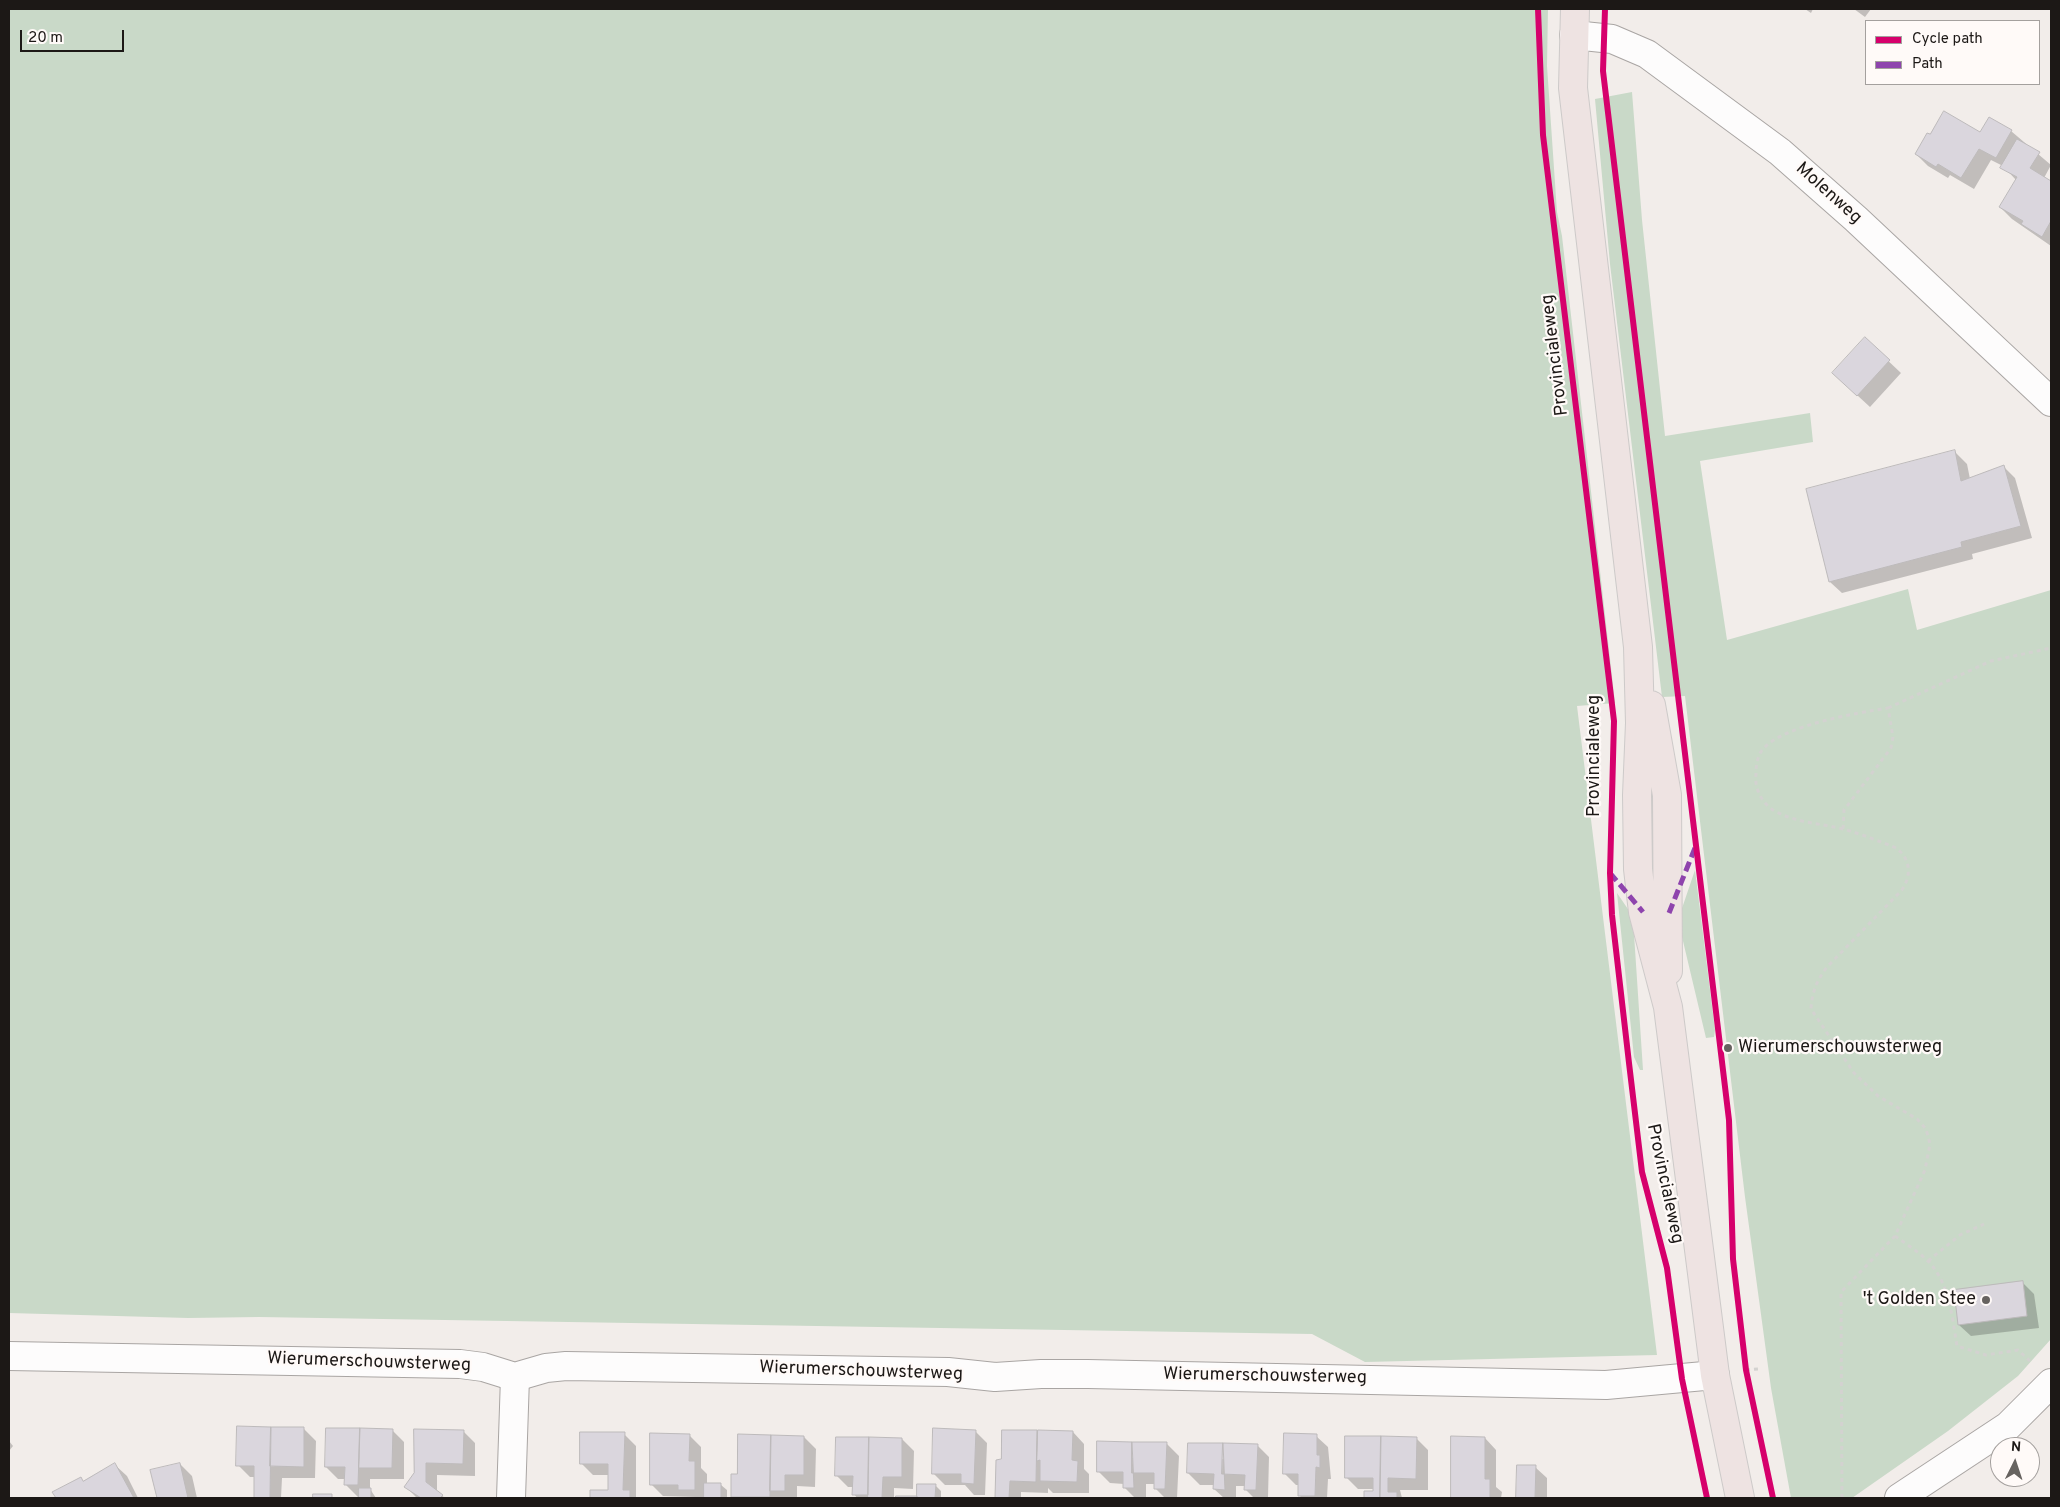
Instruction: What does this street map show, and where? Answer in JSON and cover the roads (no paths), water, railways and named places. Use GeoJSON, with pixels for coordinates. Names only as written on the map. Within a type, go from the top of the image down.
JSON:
{"type":"FeatureCollection","features":[{"type":"Feature","properties":{"kind":"main road","name":"Provincialeweg"},"geometry":{"type":"LineString","coordinates":[[1574,22],[1573,88],[1638,647],[1655,720],[1667,794],[1668,1007],[1715,1375],[1740,1498]]}},
{"type":"Feature","properties":{"kind":"street","name":"Molenweg"},"geometry":{"type":"LineString","coordinates":[[1574,22],[1612,39],[1627,43],[1647,54],[1780,152],[1856,218],[2051,402]]}},
{"type":"Feature","properties":{"kind":"street","name":"Wierumerschouwsterweg"},"geometry":{"type":"LineString","coordinates":[[9,1356],[460,1364],[483,1367],[515,1376],[546,1368],[566,1366],[948,1372],[995,1377],[1041,1374],[1181,1375],[1606,1385],[1715,1375]]}},
{"type":"Feature","properties":{"kind":"street"},"geometry":{"type":"LineString","coordinates":[[511,1498],[515,1376]]}},
{"type":"Feature","properties":{"kind":"street"},"geometry":{"type":"LineString","coordinates":[[1899,1498],[2008,1426],[2051,1383]]}},
{"type":"Feature","properties":{"kind":"place","name":"Wierumerschouwsterweg"},"geometry":{"type":"Point","coordinates":[1728,1048]}},
{"type":"Feature","properties":{"kind":"place","name":"'t Golden Stee"},"geometry":{"type":"Point","coordinates":[1986,1300]}}]}
